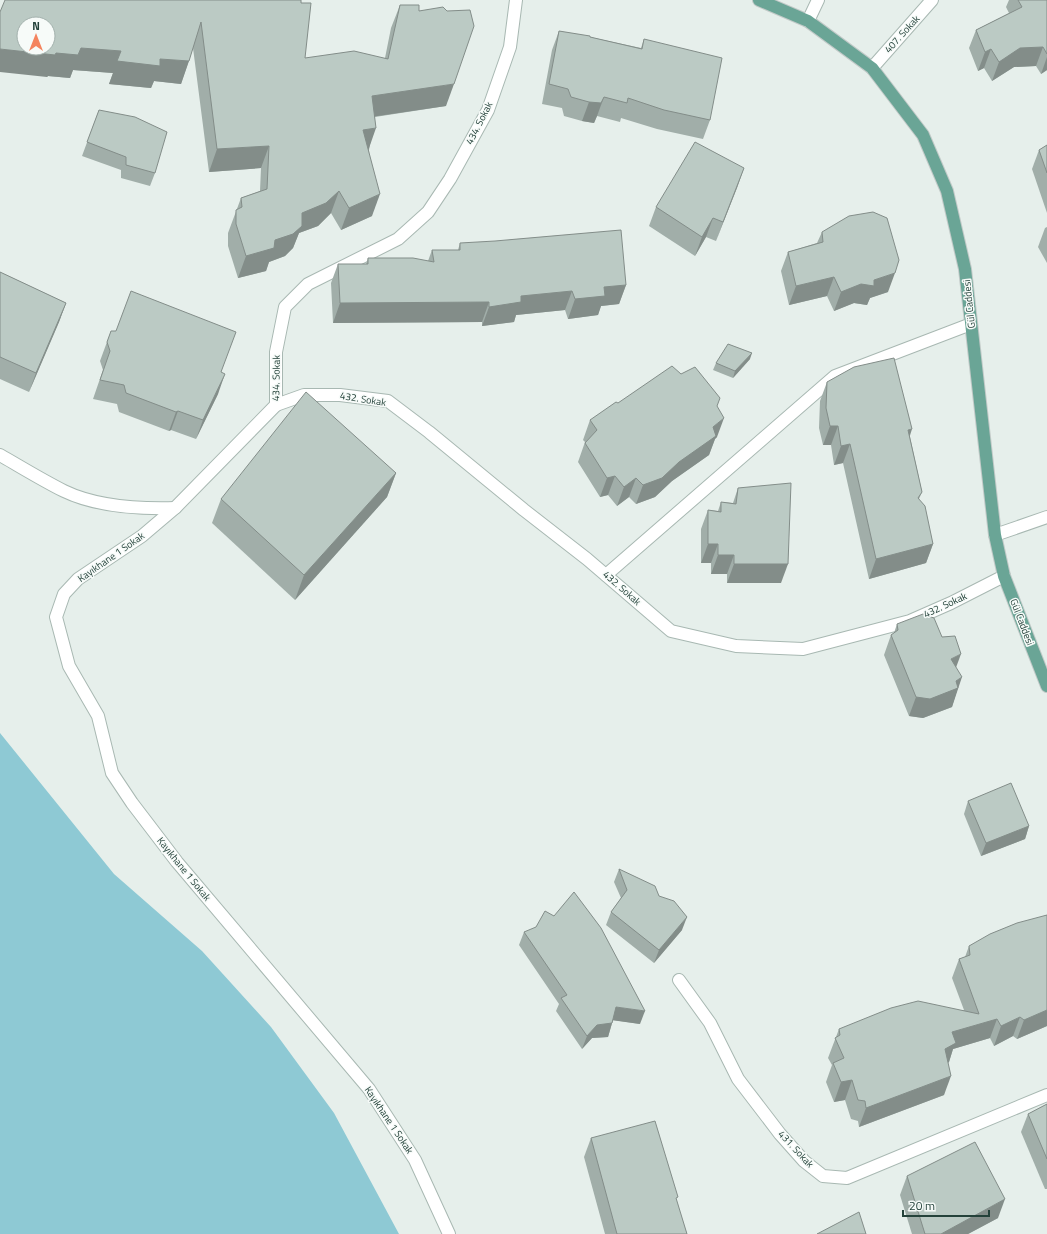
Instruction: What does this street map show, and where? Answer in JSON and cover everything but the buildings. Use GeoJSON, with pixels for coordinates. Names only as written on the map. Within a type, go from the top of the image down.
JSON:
{"type":"FeatureCollection","features":[{"type":"Feature","properties":{"kind":"main road","name":"Gül Caddesi"},"geometry":{"type":"LineString","coordinates":[[759,0],[808,21],[872,68],[923,135],[947,191],[965,269],[995,535],[1004,576],[1047,686]]}},
{"type":"Feature","properties":{"kind":"street","name":"434. Sokak"},"geometry":{"type":"LineString","coordinates":[[175,508],[276,405],[276,352],[285,307],[308,284],[398,239],[428,212],[450,179],[488,110],[510,47],[516,0]]}},
{"type":"Feature","properties":{"kind":"street"},"geometry":{"type":"LineString","coordinates":[[808,21],[818,0]]}},
{"type":"Feature","properties":{"kind":"street","name":"407. Sokak"},"geometry":{"type":"LineString","coordinates":[[872,68],[932,0]]}},
{"type":"Feature","properties":{"kind":"street"},"geometry":{"type":"LineString","coordinates":[[606,575],[835,376],[971,324]]}},
{"type":"Feature","properties":{"kind":"street","name":"432. Sokak"},"geometry":{"type":"LineString","coordinates":[[276,405],[304,395],[340,395],[388,401],[429,432],[606,575],[671,631],[736,646],[802,649],[910,621],[951,604],[1004,576]]}},
{"type":"Feature","properties":{"kind":"street"},"geometry":{"type":"LineString","coordinates":[[0,455],[65,492],[94,501],[150,509],[175,508]]}},
{"type":"Feature","properties":{"kind":"street","name":"Kayıkhane 1 Sokak"},"geometry":{"type":"LineString","coordinates":[[175,508],[142,536],[78,579],[64,594],[56,617],[69,666],[98,716],[112,773],[132,803],[177,862],[369,1089],[415,1160],[449,1234]]}},
{"type":"Feature","properties":{"kind":"street"},"geometry":{"type":"LineString","coordinates":[[995,535],[1047,517]]}},
{"type":"Feature","properties":{"kind":"street","name":"431. Sokak"},"geometry":{"type":"LineString","coordinates":[[679,980],[710,1023],[738,1079],[780,1134],[804,1161],[823,1176],[847,1178],[1047,1095]]}},
{"type":"Feature","properties":{"kind":"water"},"geometry":{"type":"Polygon","coordinates":[[[0,733],[114,874],[202,951],[271,1027],[334,1113],[399,1234],[0,1234],[0,733]]]}}]}
